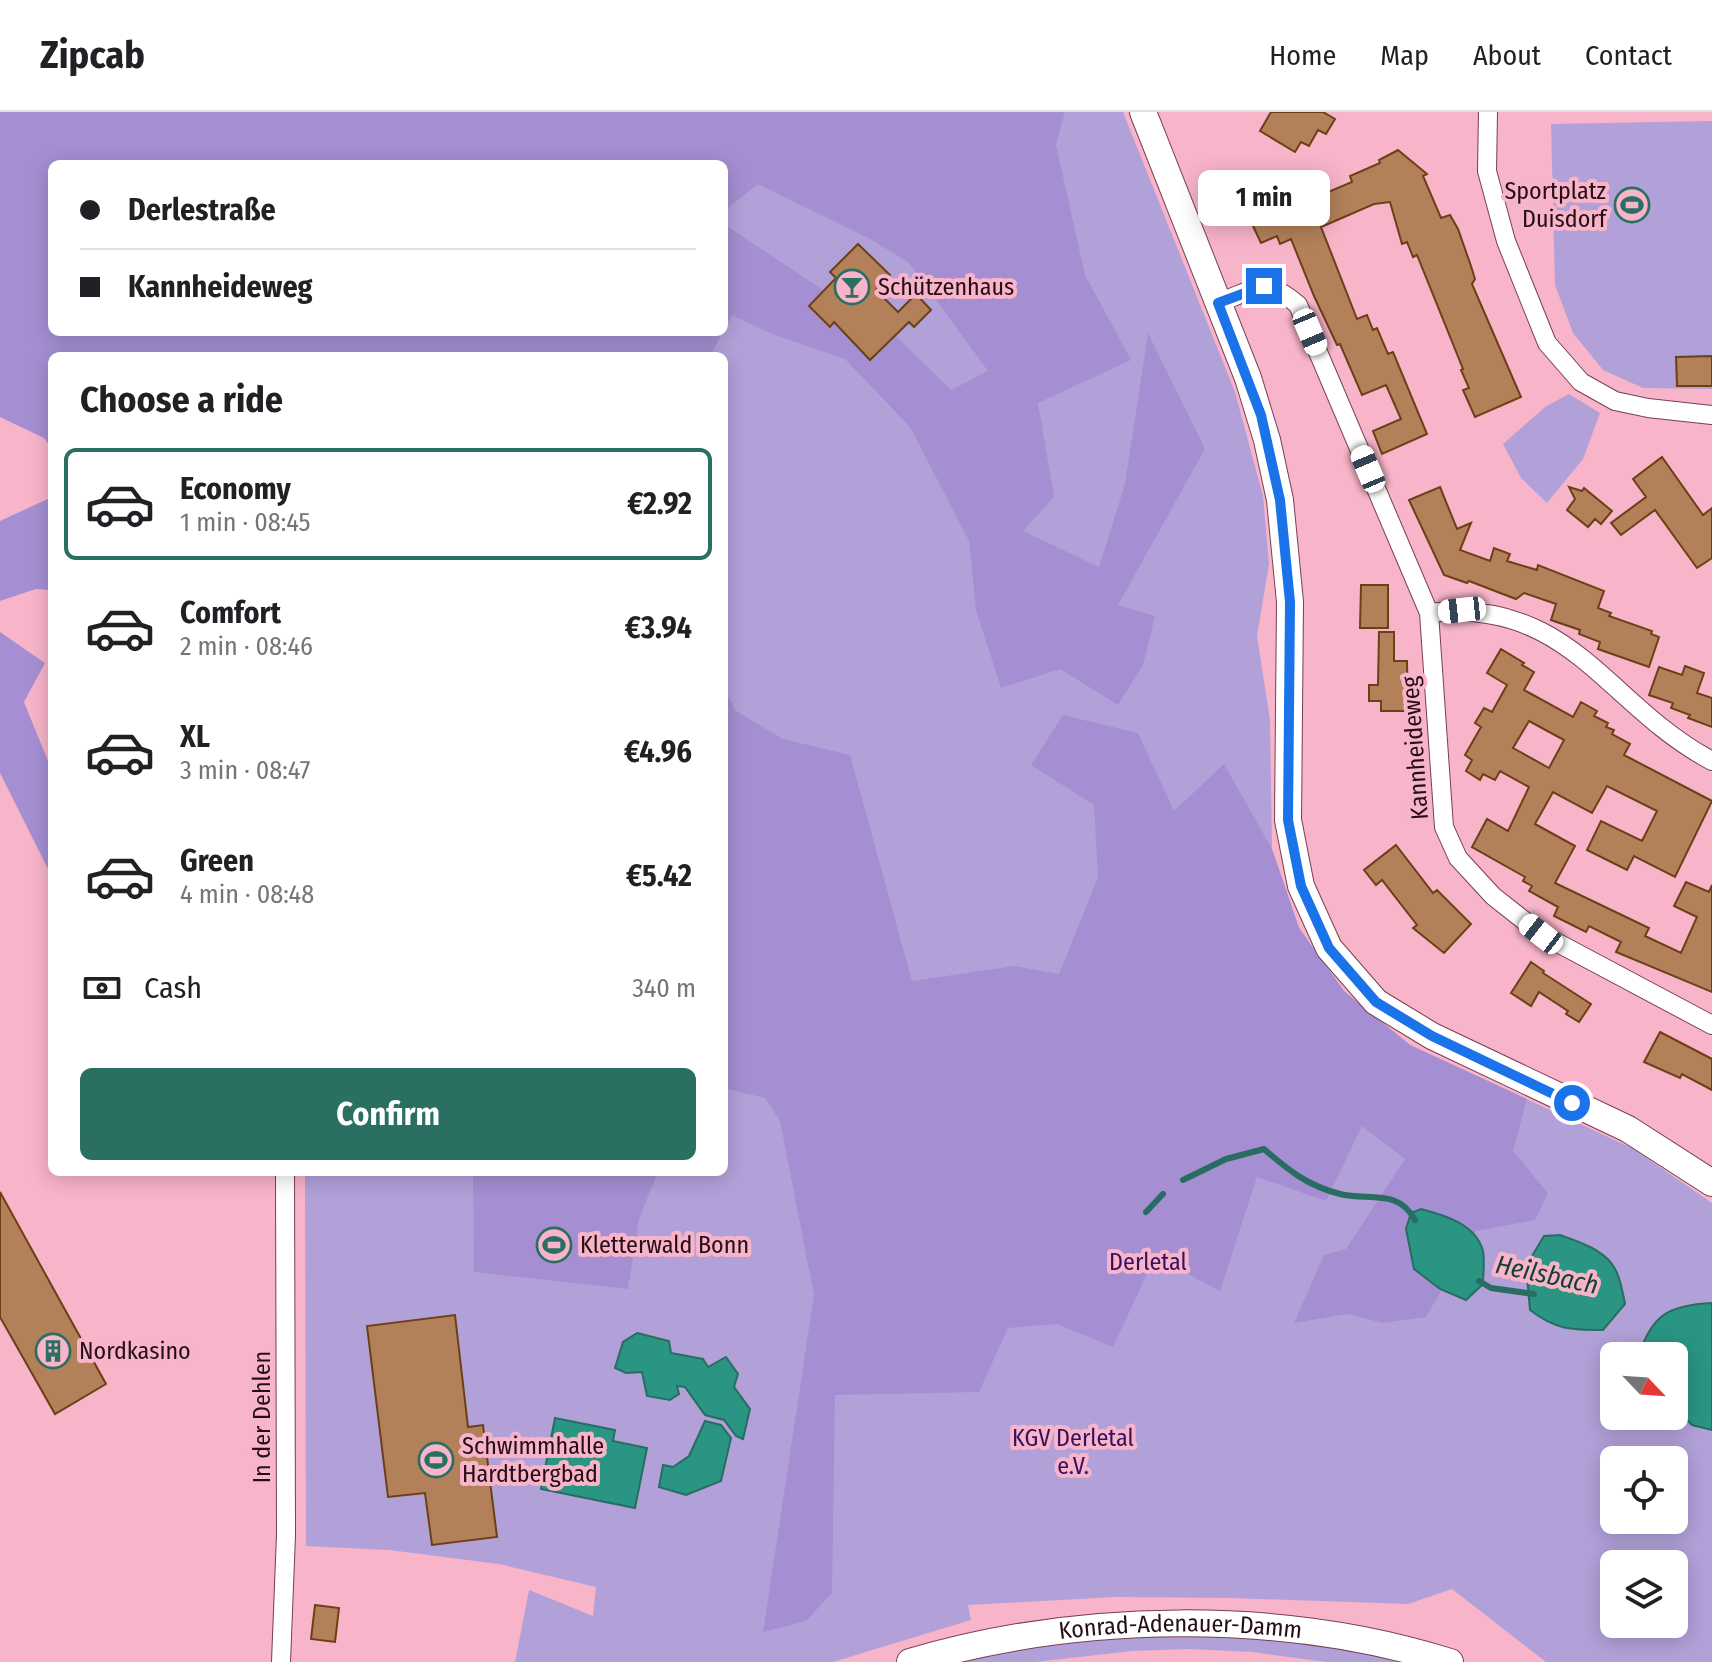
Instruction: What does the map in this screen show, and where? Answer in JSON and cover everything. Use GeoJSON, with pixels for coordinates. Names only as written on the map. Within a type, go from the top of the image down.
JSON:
{"type":"FeatureCollection","features":[{"type":"Feature","properties":{"kind":"street"},"geometry":{"type":"LineString","coordinates":[[1143,112],[1261,415],[1280,500],[1290,602],[1288,820],[1301,886],[1329,948],[1376,1002],[1420,1029],[1628,1129],[1712,1183]]}},
{"type":"Feature","properties":{"kind":"street"},"geometry":{"type":"LineString","coordinates":[[1488,112],[1487,171],[1506,241],[1547,343],[1581,382],[1615,401],[1712,415]]}},
{"type":"Feature","properties":{"kind":"street","name":"Kannheideweg"},"geometry":{"type":"LineString","coordinates":[[1218,303],[1264,286],[1284,292],[1298,305],[1429,613],[1444,827],[1458,858],[1493,896],[1541,934],[1712,1025]]}},
{"type":"Feature","properties":{"kind":"street"},"geometry":{"type":"LineString","coordinates":[[1429,613],[1462,610],[1503,615],[1541,631],[1575,651],[1649,717],[1712,761]]}},
{"type":"Feature","properties":{"kind":"street","name":"In der Dehlen"},"geometry":{"type":"LineString","coordinates":[[281,1662],[286,1535],[285,1176]]}},
{"type":"Feature","properties":{"kind":"street","name":"Konrad-Adenauer-Damm"},"geometry":{"type":"LineString","coordinates":[[910,1662],[966,1648],[1070,1630],[1188,1623],[1264,1626],[1325,1634],[1450,1662]]}},
{"type":"Feature","properties":{"kind":"green space","name":"Derletal"},"geometry":{"type":"Polygon","coordinates":[[[0,112],[1123,112],[1235,392],[1263,496],[1269,564],[1257,636],[1270,720],[1272,849],[1299,928],[1344,991],[1410,1045],[1632,1148],[1712,1203],[1712,1662],[1546,1662],[1452,1589],[1408,1604],[1115,1597],[968,1605],[971,1620],[833,1662],[515,1662],[529,1590],[593,1616],[596,1587],[499,1564],[389,1550],[306,1546],[305,1176],[728,1176],[728,352],[515,352],[498,336],[728,336],[728,160],[48,160],[0,112]]]}},
{"type":"Feature","properties":{"kind":"green space"},"geometry":{"type":"Polygon","coordinates":[[[0,112],[1065,112],[1056,145],[1085,275],[1131,360],[1038,403],[1054,497],[1023,531],[1099,567],[1125,484],[1148,333],[1205,449],[1118,605],[1155,616],[1143,665],[1118,705],[1060,669],[1001,688],[976,610],[969,541],[910,427],[845,359],[772,334],[732,315],[728,322],[728,227],[823,290],[864,334],[897,337],[951,390],[988,371],[909,263],[872,240],[758,184],[728,208],[728,160],[48,160],[48,336],[721,336],[712,352],[48,352],[48,444],[44,438],[0,417],[0,112]]]}},
{"type":"Feature","properties":{"kind":"green space","name":"Sportplatz Duisdorf"},"geometry":{"type":"Polygon","coordinates":[[[1712,121],[1712,389],[1643,388],[1603,370],[1573,333],[1555,285],[1551,124],[1712,121]]]}},
{"type":"Feature","properties":{"kind":"green space"},"geometry":{"type":"Polygon","coordinates":[[[1569,394],[1600,413],[1583,459],[1547,503],[1521,478],[1503,444],[1545,407],[1569,394]]]}},
{"type":"Feature","properties":{"kind":"green space"},"geometry":{"type":"Polygon","coordinates":[[[48,499],[48,590],[36,589],[0,601],[0,521],[48,499]]]}},
{"type":"Feature","properties":{"kind":"green space"},"geometry":{"type":"Polygon","coordinates":[[[0,632],[45,663],[24,702],[48,761],[48,869],[0,773],[0,632]]]}},
{"type":"Feature","properties":{"kind":"green space"},"geometry":{"type":"Polygon","coordinates":[[[728,696],[736,711],[783,739],[850,755],[912,981],[1014,966],[1059,974],[1098,877],[1094,805],[1031,765],[1063,715],[1138,733],[1174,811],[1224,764],[1272,849],[1299,928],[1344,991],[1410,1045],[1527,1099],[1513,1151],[1548,1193],[1535,1220],[1476,1231],[1426,1317],[1383,1323],[1347,1314],[1294,1323],[1324,1255],[1346,1249],[1405,1159],[1362,1126],[1326,1201],[1257,1177],[1220,1291],[1155,1257],[1113,1347],[1057,1324],[1008,1328],[979,1392],[835,1395],[832,1593],[806,1621],[763,1632],[814,1295],[780,1121],[765,1098],[728,1089],[728,696]]]}},
{"type":"Feature","properties":{"kind":"green space","name":"Kletterwald Bonn"},"geometry":{"type":"Polygon","coordinates":[[[473,1176],[656,1176],[639,1219],[628,1289],[474,1272],[473,1176]]]}},
{"type":"Feature","properties":{"kind":"green space"},"geometry":{"type":"Polygon","coordinates":[[[1219,1635],[1322,1645],[1406,1662],[1326,1662],[1252,1652],[1190,1649],[1132,1651],[1035,1662],[956,1662],[1030,1647],[1121,1637],[1219,1635]]]}},
{"type":"Feature","properties":{"kind":"water"},"geometry":{"type":"Polygon","coordinates":[[[1421,1209],[1458,1222],[1479,1242],[1484,1255],[1483,1284],[1466,1300],[1440,1289],[1414,1269],[1406,1229],[1411,1213],[1421,1209]]]}},
{"type":"Feature","properties":{"kind":"water"},"geometry":{"type":"Polygon","coordinates":[[[1560,1235],[1601,1253],[1617,1273],[1625,1304],[1603,1330],[1564,1328],[1530,1310],[1526,1266],[1544,1236],[1560,1235]]]}},
{"type":"Feature","properties":{"kind":"water"},"geometry":{"type":"Polygon","coordinates":[[[1712,1303],[1712,1430],[1688,1421],[1688,1342],[1644,1342],[1649,1331],[1664,1315],[1697,1304],[1712,1303]]]}},
{"type":"Feature","properties":{"kind":"water"},"geometry":{"type":"Polygon","coordinates":[[[637,1333],[669,1341],[671,1353],[703,1359],[708,1367],[726,1357],[738,1374],[734,1387],[750,1409],[743,1439],[736,1436],[724,1420],[705,1415],[685,1387],[677,1386],[679,1394],[670,1400],[647,1396],[642,1372],[626,1373],[615,1368],[623,1342],[637,1333]]]}},
{"type":"Feature","properties":{"kind":"water"},"geometry":{"type":"Polygon","coordinates":[[[555,1418],[615,1430],[613,1441],[647,1448],[635,1508],[541,1489],[555,1418]]]}},
{"type":"Feature","properties":{"kind":"water"},"geometry":{"type":"Polygon","coordinates":[[[705,1421],[721,1425],[731,1438],[721,1481],[686,1495],[659,1487],[663,1465],[673,1467],[689,1456],[705,1421]]]}},
{"type":"Feature","properties":{"kind":"building"},"geometry":{"type":"Polygon","coordinates":[[[1271,112],[1323,112],[1335,119],[1326,134],[1318,130],[1309,146],[1301,142],[1295,152],[1260,131],[1271,112]]]}},
{"type":"Feature","properties":{"kind":"building"},"geometry":{"type":"Polygon","coordinates":[[[1398,150],[1427,174],[1423,176],[1441,218],[1450,215],[1458,229],[1475,279],[1472,284],[1521,397],[1475,417],[1463,390],[1469,388],[1463,369],[1417,255],[1413,257],[1407,242],[1402,244],[1390,202],[1374,204],[1321,227],[1357,319],[1367,315],[1373,330],[1377,328],[1388,354],[1393,352],[1427,434],[1382,454],[1373,431],[1401,419],[1386,385],[1362,395],[1340,344],[1337,345],[1314,296],[1291,239],[1280,244],[1277,236],[1261,243],[1253,226],[1256,224],[1252,213],[1301,192],[1305,202],[1352,182],[1350,176],[1380,163],[1379,160],[1398,150]]]}},
{"type":"Feature","properties":{"kind":"building"},"geometry":{"type":"Polygon","coordinates":[[[858,244],[890,275],[876,290],[898,312],[916,294],[931,310],[914,327],[909,322],[870,360],[834,322],[830,327],[809,306],[836,278],[830,272],[858,244]]]}},
{"type":"Feature","properties":{"kind":"building"},"geometry":{"type":"Polygon","coordinates":[[[1712,356],[1712,386],[1677,386],[1676,357],[1712,356]]]}},
{"type":"Feature","properties":{"kind":"building"},"geometry":{"type":"Polygon","coordinates":[[[1662,457],[1703,515],[1712,508],[1712,558],[1697,568],[1655,510],[1621,535],[1611,523],[1646,497],[1633,479],[1662,457]]]}},
{"type":"Feature","properties":{"kind":"building"},"geometry":{"type":"Polygon","coordinates":[[[1440,487],[1457,529],[1471,523],[1460,550],[1490,561],[1494,548],[1510,554],[1507,561],[1537,570],[1538,565],[1604,591],[1598,608],[1611,613],[1609,616],[1652,631],[1651,634],[1659,637],[1649,667],[1598,649],[1600,642],[1579,634],[1580,630],[1551,620],[1556,604],[1524,593],[1516,599],[1444,575],[1409,500],[1440,487]]]}},
{"type":"Feature","properties":{"kind":"building"},"geometry":{"type":"Polygon","coordinates":[[[1569,487],[1582,491],[1584,488],[1612,511],[1601,524],[1595,519],[1588,527],[1567,510],[1575,499],[1569,487]]]}},
{"type":"Feature","properties":{"kind":"building"},"geometry":{"type":"Polygon","coordinates":[[[1361,585],[1388,585],[1388,628],[1360,628],[1361,585]]]}},
{"type":"Feature","properties":{"kind":"building"},"geometry":{"type":"Polygon","coordinates":[[[1379,632],[1394,632],[1394,661],[1407,661],[1408,711],[1381,711],[1381,701],[1369,701],[1369,685],[1378,685],[1379,632]]]}},
{"type":"Feature","properties":{"kind":"building"},"geometry":{"type":"Polygon","coordinates":[[[1501,649],[1534,672],[1524,690],[1573,717],[1581,702],[1597,711],[1594,716],[1608,723],[1606,727],[1614,730],[1612,734],[1630,744],[1624,755],[1712,801],[1675,877],[1634,856],[1627,870],[1587,850],[1601,821],[1642,841],[1657,811],[1607,786],[1592,813],[1553,792],[1535,824],[1575,846],[1555,883],[1649,928],[1645,936],[1681,953],[1697,917],[1674,906],[1686,882],[1709,892],[1712,885],[1712,992],[1616,952],[1621,942],[1589,926],[1586,932],[1554,916],[1558,907],[1529,891],[1532,886],[1523,881],[1525,877],[1472,847],[1487,819],[1508,831],[1529,787],[1500,771],[1495,780],[1483,774],[1480,780],[1466,771],[1472,760],[1465,755],[1481,727],[1475,723],[1484,708],[1492,712],[1507,685],[1487,673],[1501,649]],[[1529,721],[1513,748],[1549,768],[1564,740],[1529,721]]]}},
{"type":"Feature","properties":{"kind":"building"},"geometry":{"type":"Polygon","coordinates":[[[1685,666],[1704,673],[1697,693],[1712,698],[1712,727],[1671,708],[1673,703],[1649,695],[1659,667],[1682,675],[1685,666]]]}},
{"type":"Feature","properties":{"kind":"building"},"geometry":{"type":"Polygon","coordinates":[[[1396,845],[1433,893],[1437,890],[1471,924],[1444,953],[1413,928],[1417,925],[1382,880],[1376,885],[1364,870],[1396,845]]]}},
{"type":"Feature","properties":{"kind":"building"},"geometry":{"type":"Polygon","coordinates":[[[1531,962],[1591,1004],[1579,1022],[1539,992],[1531,1006],[1511,993],[1531,962]]]}},
{"type":"Feature","properties":{"kind":"building"},"geometry":{"type":"Polygon","coordinates":[[[1660,1032],[1712,1059],[1712,1090],[1682,1074],[1680,1078],[1644,1062],[1660,1032]]]}},
{"type":"Feature","properties":{"kind":"building","name":"Nordkasino"},"geometry":{"type":"Polygon","coordinates":[[[0,1192],[106,1384],[55,1414],[0,1317],[0,1192]]]}},
{"type":"Feature","properties":{"kind":"building","name":"Schwimmhalle Hardtbergbad"},"geometry":{"type":"Polygon","coordinates":[[[455,1315],[468,1427],[483,1425],[497,1537],[432,1545],[425,1493],[388,1497],[367,1326],[455,1315]]]}},
{"type":"Feature","properties":{"kind":"building"},"geometry":{"type":"Polygon","coordinates":[[[315,1605],[339,1608],[335,1642],[311,1639],[315,1605]]]}},
{"type":"Feature","properties":{"kind":"waterway","name":"Heilsbach"},"geometry":{"type":"LineString","coordinates":[[1183,1180],[1226,1159],[1264,1149],[1318,1187],[1340,1194],[1400,1203],[1415,1220]]}},
{"type":"Feature","properties":{"kind":"waterway","name":"Heilsbach"},"geometry":{"type":"LineString","coordinates":[[1146,1212],[1163,1194]]}},
{"type":"Feature","properties":{"kind":"waterway","name":"Heilsbach"},"geometry":{"type":"LineString","coordinates":[[1479,1281],[1491,1288],[1534,1294]]}},
{"type":"Feature","properties":{"kind":"place","name":"Sportplatz Duisdorf"},"geometry":{"type":"Point","coordinates":[1632,205]}},
{"type":"Feature","properties":{"kind":"place","name":"Schützenhaus"},"geometry":{"type":"Point","coordinates":[852,287]}},
{"type":"Feature","properties":{"kind":"place","name":"Kletterwald Bonn"},"geometry":{"type":"Point","coordinates":[554,1245]}},
{"type":"Feature","properties":{"kind":"place","name":"Nordkasino"},"geometry":{"type":"Point","coordinates":[53,1351]}},
{"type":"Feature","properties":{"kind":"place","name":"Schwimmhalle Hardtbergbad"},"geometry":{"type":"Point","coordinates":[436,1460]}},
{"type":"Feature","properties":{"kind":"route"},"geometry":{"type":"LineString","coordinates":[[1264,286],[1218,303],[1261,415],[1280,500],[1290,602],[1288,820],[1301,886],[1329,948],[1376,1002],[1432,1036],[1572,1103]]}},
{"type":"Feature","properties":{"kind":"park label","name":"KGV Derletal e.V."},"geometry":{"type":"Point","coordinates":[1073,1452]}}]}
